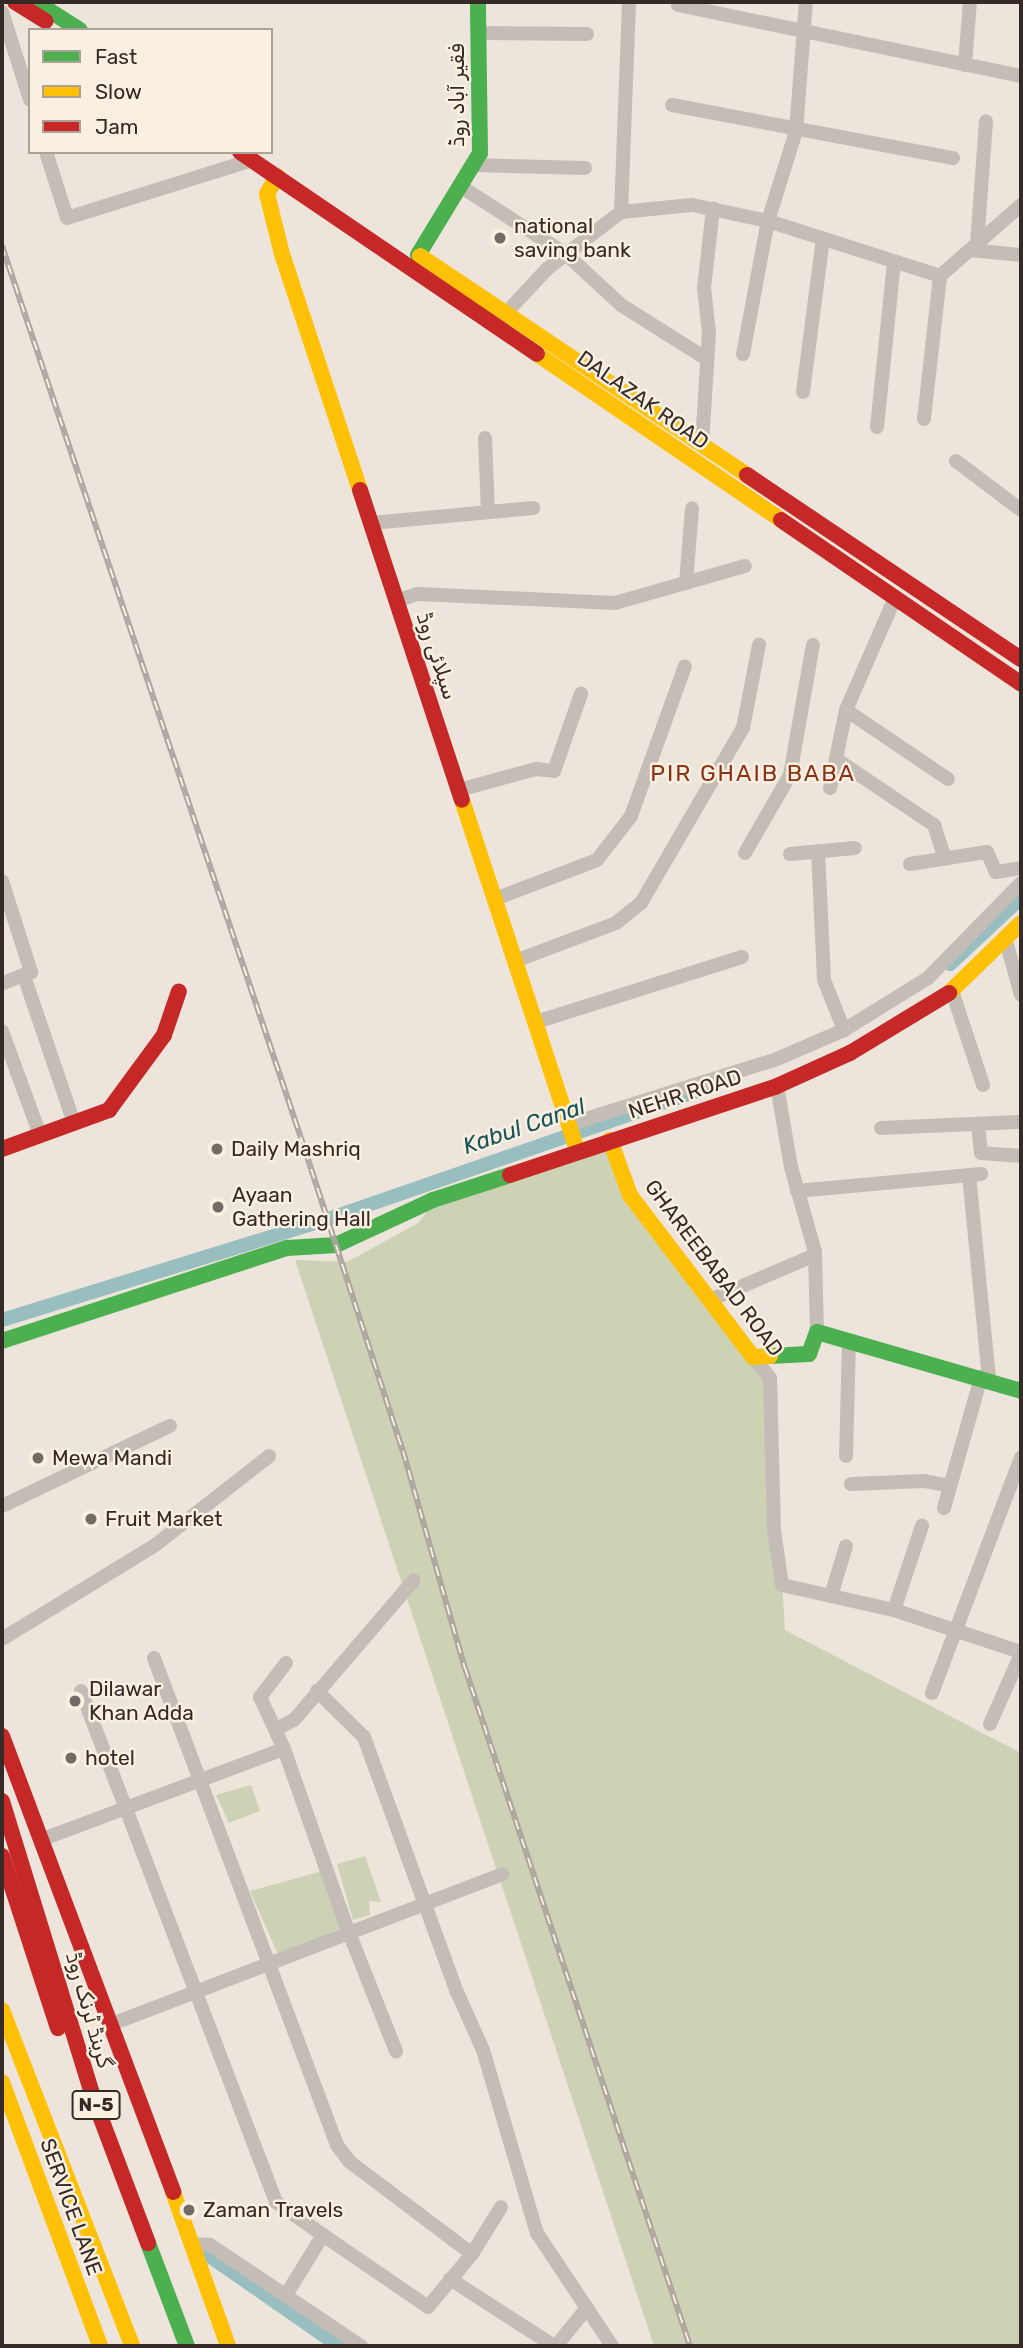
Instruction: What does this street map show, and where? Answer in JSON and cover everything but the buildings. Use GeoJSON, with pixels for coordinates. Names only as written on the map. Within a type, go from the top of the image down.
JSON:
{"type":"FeatureCollection","features":[{"type":"Feature","properties":{"kind":"main road"},"geometry":{"type":"LineString","coordinates":[[15,2],[57,28]]}},
{"type":"Feature","properties":{"kind":"main road"},"geometry":{"type":"LineString","coordinates":[[36,2],[77,28]]}},
{"type":"Feature","properties":{"kind":"main road","name":"فقیر آباد روڈ"},"geometry":{"type":"LineString","coordinates":[[418,255],[480,153],[478,2]]}},
{"type":"Feature","properties":{"kind":"main road","name":"DALAZAK ROAD"},"geometry":{"type":"LineString","coordinates":[[250,155],[281,171],[477,302],[506,313],[1021,659]]}},
{"type":"Feature","properties":{"kind":"main road","name":"سپلائی روڈ"},"geometry":{"type":"LineString","coordinates":[[281,171],[267,194],[282,254],[577,1150]]}},
{"type":"Feature","properties":{"kind":"main road","name":"DALAZAK ROAD"},"geometry":{"type":"LineString","coordinates":[[383,240],[418,255],[477,302],[687,457],[1021,684]]}},
{"type":"Feature","properties":{"kind":"main road"},"geometry":{"type":"LineString","coordinates":[[687,457],[700,443]]}},
{"type":"Feature","properties":{"kind":"main road","name":"NEHR ROAD"},"geometry":{"type":"LineString","coordinates":[[2,1341],[286,1248],[336,1245],[433,1200],[577,1150],[777,1086],[850,1053],[952,991],[1006,941],[1021,923]]}},
{"type":"Feature","properties":{"kind":"main road"},"geometry":{"type":"LineString","coordinates":[[2,1149],[109,1110],[164,1035],[179,991]]}},
{"type":"Feature","properties":{"kind":"main road","name":"GHAREEBABAD ROAD"},"geometry":{"type":"LineString","coordinates":[[610,1140],[630,1195],[753,1357]]}},
{"type":"Feature","properties":{"kind":"main road"},"geometry":{"type":"LineString","coordinates":[[753,1357],[809,1354],[817,1332],[985,1378],[1021,1391]]}},
{"type":"Feature","properties":{"kind":"main road"},"geometry":{"type":"LineString","coordinates":[[2,1736],[112,2024],[228,2346]]}},
{"type":"Feature","properties":{"kind":"main road"},"geometry":{"type":"LineString","coordinates":[[3,1803],[27,1799]]}},
{"type":"Feature","properties":{"kind":"main road","name":"گرینڈ ٹرنک روڈ"},"geometry":{"type":"LineString","coordinates":[[3,1803],[94,2100],[187,2346]]}},
{"type":"Feature","properties":{"kind":"main road"},"geometry":{"type":"LineString","coordinates":[[2,1856],[55,2023],[94,2100]]}},
{"type":"Feature","properties":{"kind":"main road","name":"N-5"},"geometry":{"type":"LineString","coordinates":[[2,2010],[8,2046],[132,2346]]}},
{"type":"Feature","properties":{"kind":"main road","name":"SERVICE LANE"},"geometry":{"type":"LineString","coordinates":[[2,2082],[100,2346]]}},
{"type":"Feature","properties":{"kind":"street"},"geometry":{"type":"LineString","coordinates":[[621,212],[629,2]]}},
{"type":"Feature","properties":{"kind":"street"},"geometry":{"type":"LineString","coordinates":[[743,354],[768,221],[796,131],[806,2]]}},
{"type":"Feature","properties":{"kind":"street"},"geometry":{"type":"LineString","coordinates":[[964,65],[970,2]]}},
{"type":"Feature","properties":{"kind":"street"},"geometry":{"type":"LineString","coordinates":[[678,5],[1021,76]]}},
{"type":"Feature","properties":{"kind":"street"},"geometry":{"type":"LineString","coordinates":[[2,12],[28,94]]}},
{"type":"Feature","properties":{"kind":"street"},"geometry":{"type":"LineString","coordinates":[[478,33],[587,34]]}},
{"type":"Feature","properties":{"kind":"street"},"geometry":{"type":"LineString","coordinates":[[671,105],[796,131],[953,158]]}},
{"type":"Feature","properties":{"kind":"street"},"geometry":{"type":"LineString","coordinates":[[974,247],[986,121]]}},
{"type":"Feature","properties":{"kind":"street"},"geometry":{"type":"LineString","coordinates":[[47,154],[67,218],[250,155]]}},
{"type":"Feature","properties":{"kind":"street"},"geometry":{"type":"LineString","coordinates":[[473,165],[585,168]]}},
{"type":"Feature","properties":{"kind":"street"},"geometry":{"type":"LineString","coordinates":[[460,186],[566,254],[621,305],[705,358]]}},
{"type":"Feature","properties":{"kind":"street"},"geometry":{"type":"LineString","coordinates":[[506,313],[566,254],[621,212],[692,205],[768,221],[940,276]]}},
{"type":"Feature","properties":{"kind":"street"},"geometry":{"type":"LineString","coordinates":[[924,419],[940,276],[1021,205]]}},
{"type":"Feature","properties":{"kind":"street"},"geometry":{"type":"LineString","coordinates":[[700,443],[709,333],[704,288],[713,209]]}},
{"type":"Feature","properties":{"kind":"street"},"geometry":{"type":"LineString","coordinates":[[803,392],[823,239]]}},
{"type":"Feature","properties":{"kind":"street"},"geometry":{"type":"LineString","coordinates":[[974,247],[1021,255]]}},
{"type":"Feature","properties":{"kind":"street"},"geometry":{"type":"LineString","coordinates":[[877,427],[894,262]]}},
{"type":"Feature","properties":{"kind":"street"},"geometry":{"type":"LineString","coordinates":[[485,438],[488,512]]}},
{"type":"Feature","properties":{"kind":"street"},"geometry":{"type":"LineString","coordinates":[[956,461],[1021,510]]}},
{"type":"Feature","properties":{"kind":"street"},"geometry":{"type":"LineString","coordinates":[[370,523],[533,508]]}},
{"type":"Feature","properties":{"kind":"street"},"geometry":{"type":"LineString","coordinates":[[686,583],[692,508]]}},
{"type":"Feature","properties":{"kind":"street"},"geometry":{"type":"LineString","coordinates":[[396,601],[418,594],[615,603],[745,566]]}},
{"type":"Feature","properties":{"kind":"street"},"geometry":{"type":"LineString","coordinates":[[830,788],[839,761],[846,710],[894,600]]}},
{"type":"Feature","properties":{"kind":"street"},"geometry":{"type":"LineString","coordinates":[[515,961],[616,923],[641,903],[743,728],[759,645]]}},
{"type":"Feature","properties":{"kind":"street"},"geometry":{"type":"LineString","coordinates":[[745,853],[790,775],[813,645]]}},
{"type":"Feature","properties":{"kind":"street"},"geometry":{"type":"LineString","coordinates":[[495,899],[597,860],[631,816],[685,666]]}},
{"type":"Feature","properties":{"kind":"street"},"geometry":{"type":"LineString","coordinates":[[459,790],[536,769],[554,771],[581,694]]}},
{"type":"Feature","properties":{"kind":"street"},"geometry":{"type":"LineString","coordinates":[[846,710],[948,779]]}},
{"type":"Feature","properties":{"kind":"street"},"geometry":{"type":"LineString","coordinates":[[839,761],[934,825],[945,858]]}},
{"type":"Feature","properties":{"kind":"street"},"geometry":{"type":"LineString","coordinates":[[790,854],[855,848]]}},
{"type":"Feature","properties":{"kind":"street"},"geometry":{"type":"LineString","coordinates":[[818,851],[824,980],[844,1030]]}},
{"type":"Feature","properties":{"kind":"street"},"geometry":{"type":"LineString","coordinates":[[910,864],[987,852],[996,872],[1021,868]]}},
{"type":"Feature","properties":{"kind":"street"},"geometry":{"type":"LineString","coordinates":[[2,881],[31,972],[2,984]]}},
{"type":"Feature","properties":{"kind":"street"},"geometry":{"type":"LineString","coordinates":[[570,1124],[777,1059],[844,1030],[928,978],[1021,883]]}},
{"type":"Feature","properties":{"kind":"street"},"geometry":{"type":"LineString","coordinates":[[1006,941],[1021,995]]}},
{"type":"Feature","properties":{"kind":"street"},"geometry":{"type":"LineString","coordinates":[[536,1022],[742,957]]}},
{"type":"Feature","properties":{"kind":"street"},"geometry":{"type":"LineString","coordinates":[[24,976],[74,1123]]}},
{"type":"Feature","properties":{"kind":"street"},"geometry":{"type":"LineString","coordinates":[[952,991],[984,1085]]}},
{"type":"Feature","properties":{"kind":"street"},"geometry":{"type":"LineString","coordinates":[[2,1031],[40,1135]]}},
{"type":"Feature","properties":{"kind":"street"},"geometry":{"type":"LineString","coordinates":[[777,1086],[797,1191],[815,1255],[817,1332]]}},
{"type":"Feature","properties":{"kind":"street"},"geometry":{"type":"LineString","coordinates":[[881,1128],[1021,1122]]}},
{"type":"Feature","properties":{"kind":"street"},"geometry":{"type":"LineString","coordinates":[[978,1124],[981,1153],[1021,1156]]}},
{"type":"Feature","properties":{"kind":"street"},"geometry":{"type":"LineString","coordinates":[[797,1191],[975,1175],[985,1378],[944,1508]]}},
{"type":"Feature","properties":{"kind":"street"},"geometry":{"type":"LineString","coordinates":[[710,1300],[815,1255]]}},
{"type":"Feature","properties":{"kind":"street"},"geometry":{"type":"LineString","coordinates":[[846,1456],[849,1341]]}},
{"type":"Feature","properties":{"kind":"street","name":"GHAREEBABAD ROAD"},"geometry":{"type":"LineString","coordinates":[[753,1357],[770,1378],[774,1530],[779,1575],[786,1589],[831,1596]]}},
{"type":"Feature","properties":{"kind":"street"},"geometry":{"type":"LineString","coordinates":[[2,1506],[170,1426]]}},
{"type":"Feature","properties":{"kind":"street"},"geometry":{"type":"LineString","coordinates":[[2,1639],[154,1546],[269,1456]]}},
{"type":"Feature","properties":{"kind":"street"},"geometry":{"type":"LineString","coordinates":[[933,1693],[1021,1457]]}},
{"type":"Feature","properties":{"kind":"street"},"geometry":{"type":"LineString","coordinates":[[852,1484],[924,1481],[950,1486]]}},
{"type":"Feature","properties":{"kind":"street"},"geometry":{"type":"LineString","coordinates":[[894,1610],[922,1526]]}},
{"type":"Feature","properties":{"kind":"street"},"geometry":{"type":"LineString","coordinates":[[846,1546],[831,1596],[894,1610],[958,1629],[1021,1653],[990,1724]]}},
{"type":"Feature","properties":{"kind":"street"},"geometry":{"type":"LineString","coordinates":[[276,1728],[293,1720],[414,1580]]}},
{"type":"Feature","properties":{"kind":"street"},"geometry":{"type":"LineString","coordinates":[[153,1658],[202,1781],[337,2145],[350,2162],[472,2254]]}},
{"type":"Feature","properties":{"kind":"street"},"geometry":{"type":"LineString","coordinates":[[286,1663],[260,1697],[276,1728],[348,1932],[396,2050]]}},
{"type":"Feature","properties":{"kind":"street"},"geometry":{"type":"LineString","coordinates":[[81,1691],[276,2202],[422,2306],[434,2304],[450,2279],[472,2254],[501,2207]]}},
{"type":"Feature","properties":{"kind":"street"},"geometry":{"type":"LineString","coordinates":[[317,1691],[364,1737],[427,1902],[457,1992],[483,2050],[537,2233],[612,2346]]}},
{"type":"Feature","properties":{"kind":"street"},"geometry":{"type":"LineString","coordinates":[[43,1839],[128,1810],[284,1749]]}},
{"type":"Feature","properties":{"kind":"street"},"geometry":{"type":"LineString","coordinates":[[112,2024],[198,1992],[268,1960],[502,1874]]}},
{"type":"Feature","properties":{"kind":"street"},"geometry":{"type":"LineString","coordinates":[[286,2295],[323,2235]]}},
{"type":"Feature","properties":{"kind":"street"},"geometry":{"type":"LineString","coordinates":[[191,2244],[210,2245],[361,2346]]}},
{"type":"Feature","properties":{"kind":"street"},"geometry":{"type":"LineString","coordinates":[[450,2279],[555,2346],[587,2308]]}},
{"type":"Feature","properties":{"kind":"green space"},"geometry":{"type":"Polygon","coordinates":[[[610,1140],[630,1195],[770,1378],[785,1630],[1021,1753],[1021,2346],[654,2346],[295,1260],[347,1262],[418,1223],[428,1211],[610,1140]]]}},
{"type":"Feature","properties":{"kind":"green space"},"geometry":{"type":"Polygon","coordinates":[[[251,1785],[260,1811],[229,1823],[216,1795],[251,1785]]]}},
{"type":"Feature","properties":{"kind":"green space"},"geometry":{"type":"Polygon","coordinates":[[[365,1856],[381,1902],[369,1901],[370,1915],[353,1920],[337,1864],[365,1856]]]}},
{"type":"Feature","properties":{"kind":"green space"},"geometry":{"type":"Polygon","coordinates":[[[326,1870],[346,1925],[279,1957],[250,1891],[326,1870]]]}},
{"type":"Feature","properties":{"kind":"waterway","name":"Kabul Canal"},"geometry":{"type":"LineString","coordinates":[[950,964],[1021,898]]}},
{"type":"Feature","properties":{"kind":"waterway","name":"Kabul Canal"},"geometry":{"type":"LineString","coordinates":[[2,1320],[322,1221],[703,1089]]}},
{"type":"Feature","properties":{"kind":"waterway"},"geometry":{"type":"LineString","coordinates":[[205,2253],[339,2346]]}},
{"type":"Feature","properties":{"kind":"railway"},"geometry":{"type":"LineString","coordinates":[[2,246],[305,1150],[403,1451],[465,1668],[690,2346]]}},
{"type":"Feature","properties":{"kind":"traffic: fast"},"geometry":{"type":"LineString","coordinates":[[36,2],[77,28]]}},
{"type":"Feature","properties":{"kind":"traffic: fast"},"geometry":{"type":"LineString","coordinates":[[418,255],[480,153],[478,2]]}},
{"type":"Feature","properties":{"kind":"traffic: fast"},"geometry":{"type":"LineString","coordinates":[[2,1341],[287,1248],[336,1245],[433,1200],[510,1175]]}},
{"type":"Feature","properties":{"kind":"traffic: fast"},"geometry":{"type":"LineString","coordinates":[[770,1356],[809,1354],[817,1332],[1021,1391]]}},
{"type":"Feature","properties":{"kind":"traffic: fast"},"geometry":{"type":"LineString","coordinates":[[148,2243],[187,2346]]}},
{"type":"Feature","properties":{"kind":"traffic: slow"},"geometry":{"type":"LineString","coordinates":[[277,176],[267,194],[282,254],[360,490]]}},
{"type":"Feature","properties":{"kind":"traffic: slow"},"geometry":{"type":"LineString","coordinates":[[420,256],[747,475]]}},
{"type":"Feature","properties":{"kind":"traffic: slow"},"geometry":{"type":"LineString","coordinates":[[537,354],[781,520]]}},
{"type":"Feature","properties":{"kind":"traffic: slow"},"geometry":{"type":"LineString","coordinates":[[462,800],[577,1150]]}},
{"type":"Feature","properties":{"kind":"traffic: slow"},"geometry":{"type":"LineString","coordinates":[[949,993],[1021,923]]}},
{"type":"Feature","properties":{"kind":"traffic: slow"},"geometry":{"type":"LineString","coordinates":[[610,1140],[630,1195],[753,1357],[770,1356]]}},
{"type":"Feature","properties":{"kind":"traffic: slow"},"geometry":{"type":"LineString","coordinates":[[2,2010],[132,2346]]}},
{"type":"Feature","properties":{"kind":"traffic: slow"},"geometry":{"type":"LineString","coordinates":[[2,2082],[100,2346]]}},
{"type":"Feature","properties":{"kind":"traffic: slow"},"geometry":{"type":"LineString","coordinates":[[173,2192],[228,2346]]}},
{"type":"Feature","properties":{"kind":"traffic: jam"},"geometry":{"type":"LineString","coordinates":[[15,2],[46,21]]}},
{"type":"Feature","properties":{"kind":"traffic: jam"},"geometry":{"type":"LineString","coordinates":[[243,154],[537,354]]}},
{"type":"Feature","properties":{"kind":"traffic: jam"},"geometry":{"type":"LineString","coordinates":[[747,475],[1021,659]]}},
{"type":"Feature","properties":{"kind":"traffic: jam"},"geometry":{"type":"LineString","coordinates":[[360,490],[462,800]]}},
{"type":"Feature","properties":{"kind":"traffic: jam"},"geometry":{"type":"LineString","coordinates":[[781,520],[1021,684]]}},
{"type":"Feature","properties":{"kind":"traffic: jam"},"geometry":{"type":"LineString","coordinates":[[2,1149],[109,1110],[164,1035],[179,991]]}},
{"type":"Feature","properties":{"kind":"traffic: jam"},"geometry":{"type":"LineString","coordinates":[[510,1175],[777,1086],[850,1053],[949,993]]}},
{"type":"Feature","properties":{"kind":"traffic: jam"},"geometry":{"type":"LineString","coordinates":[[2,1736],[173,2192]]}},
{"type":"Feature","properties":{"kind":"traffic: jam"},"geometry":{"type":"LineString","coordinates":[[2,1801],[94,2100],[148,2243]]}},
{"type":"Feature","properties":{"kind":"traffic: jam"},"geometry":{"type":"LineString","coordinates":[[2,1856],[58,2028]]}},
{"type":"Feature","properties":{"kind":"place","name":"national saving bank"},"geometry":{"type":"Point","coordinates":[500,238]}},
{"type":"Feature","properties":{"kind":"place","name":"Daily Mashriq"},"geometry":{"type":"Point","coordinates":[217,1149]}},
{"type":"Feature","properties":{"kind":"place","name":"Ayaan Gathering Hall"},"geometry":{"type":"Point","coordinates":[218,1207]}},
{"type":"Feature","properties":{"kind":"place","name":"Mewa Mandi"},"geometry":{"type":"Point","coordinates":[38,1458]}},
{"type":"Feature","properties":{"kind":"place","name":"Fruit Market"},"geometry":{"type":"Point","coordinates":[91,1519]}},
{"type":"Feature","properties":{"kind":"place","name":"Dilawar Khan Adda"},"geometry":{"type":"Point","coordinates":[75,1701]}},
{"type":"Feature","properties":{"kind":"place","name":"hotel"},"geometry":{"type":"Point","coordinates":[71,1758]}},
{"type":"Feature","properties":{"kind":"place","name":"Zaman Travels"},"geometry":{"type":"Point","coordinates":[189,2210]}},
{"type":"Feature","properties":{"kind":"district","name":"PIR GHAIB BABA"},"geometry":{"type":"Point","coordinates":[753,773]}}]}
